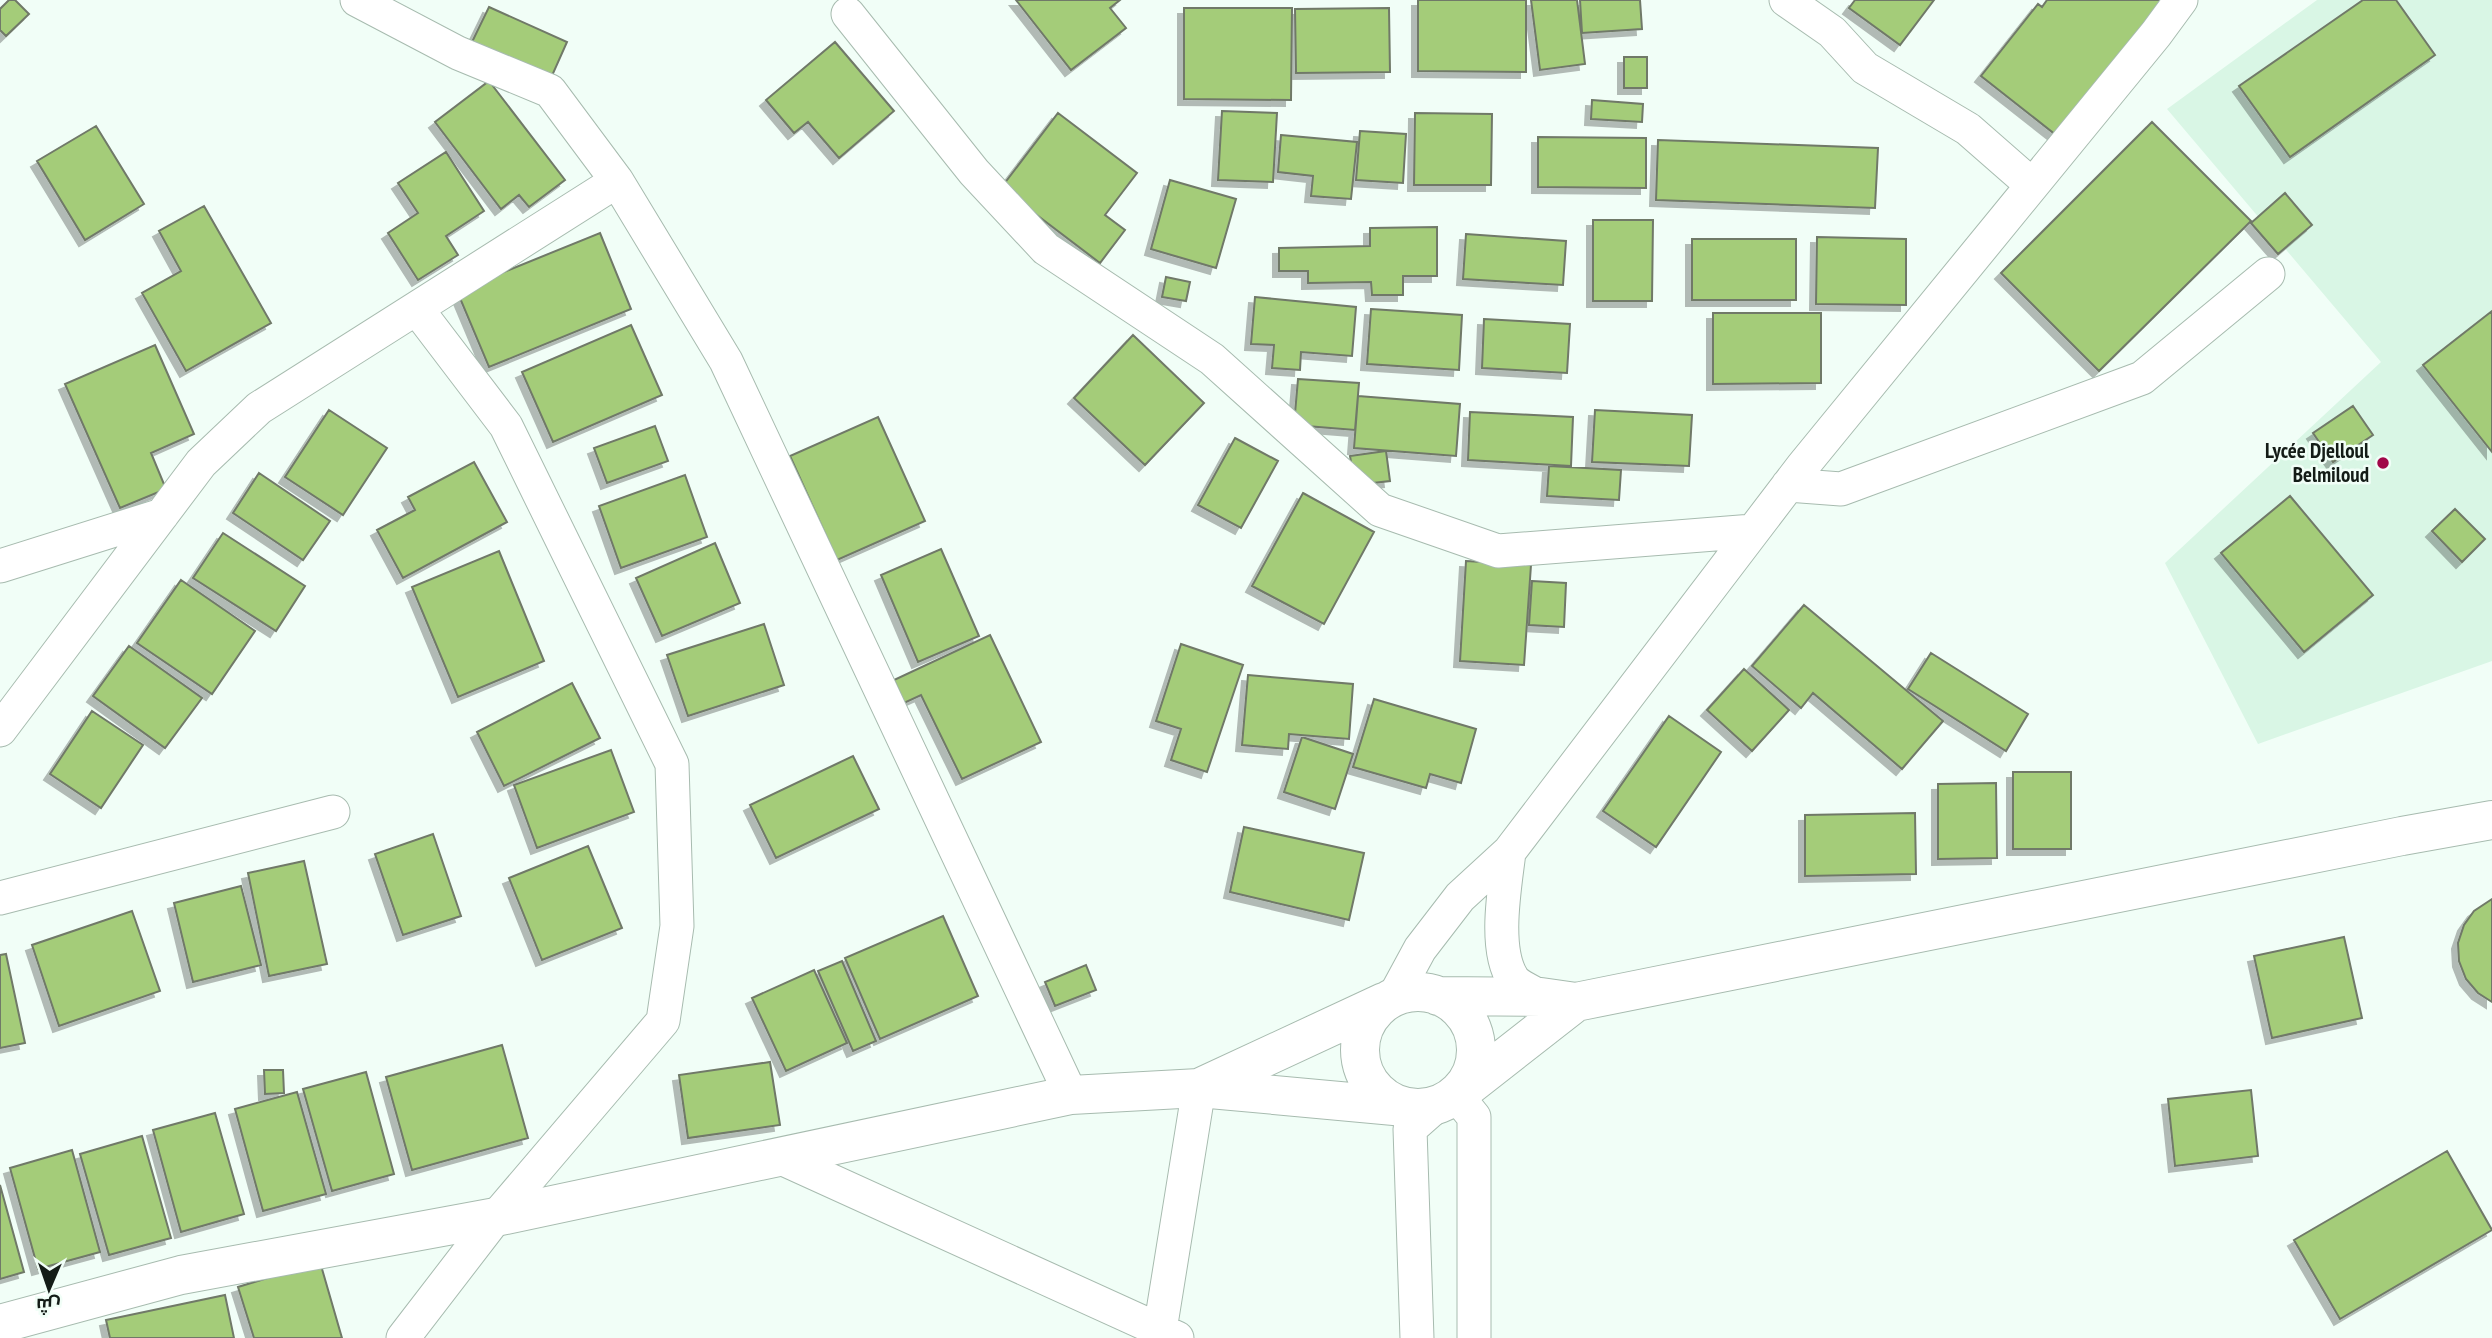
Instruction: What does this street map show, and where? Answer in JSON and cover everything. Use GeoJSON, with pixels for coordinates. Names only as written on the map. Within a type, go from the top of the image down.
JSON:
{"type":"FeatureCollection","features":[{"type":"Feature","properties":{"kind":"main road"},"geometry":{"type":"LineString","coordinates":[[1199,1088],[1391,998],[1413,992],[1438,996],[1558,999],[2492,820]]}},
{"type":"Feature","properties":{"kind":"main road"},"geometry":{"type":"LineString","coordinates":[[1391,998],[1377,1007],[1364,1024],[1359,1047],[1361,1068],[1371,1086],[1386,1100],[1433,1103],[1468,1080],[1475,1062],[1476,1042],[1472,1028],[1461,1011],[1438,996]]}},
{"type":"Feature","properties":{"kind":"main road"},"geometry":{"type":"LineString","coordinates":[[0,1325],[181,1275],[496,1217],[1071,1095],[1199,1088],[1433,1103],[1558,999]]}},
{"type":"Feature","properties":{"kind":"street"},"geometry":{"type":"LineString","coordinates":[[357,0],[458,53],[550,91],[617,181],[726,361],[1071,1095]]}},
{"type":"Feature","properties":{"kind":"street"},"geometry":{"type":"LineString","coordinates":[[1786,0],[1832,32],[1865,68],[1968,129],[2032,185]]}},
{"type":"Feature","properties":{"kind":"street"},"geometry":{"type":"LineString","coordinates":[[1391,998],[1420,949],[1460,897],[1509,852],[1788,485],[2181,0]]}},
{"type":"Feature","properties":{"kind":"street"},"geometry":{"type":"LineString","coordinates":[[848,14],[974,172],[1045,249],[1212,359],[1380,510],[1497,551],[1753,531]]}},
{"type":"Feature","properties":{"kind":"street"},"geometry":{"type":"LineString","coordinates":[[0,730],[201,463],[259,408],[617,181]]}},
{"type":"Feature","properties":{"kind":"street"},"geometry":{"type":"LineString","coordinates":[[1788,485],[1841,489],[2142,377],[2268,274]]}},
{"type":"Feature","properties":{"kind":"street"},"geometry":{"type":"LineString","coordinates":[[403,1338],[496,1217],[663,1021],[677,926],[672,764],[506,426],[417,309]]}},
{"type":"Feature","properties":{"kind":"street"},"geometry":{"type":"LineString","coordinates":[[0,566],[162,515]]}},
{"type":"Feature","properties":{"kind":"street"},"geometry":{"type":"LineString","coordinates":[[0,898],[332,812]]}},
{"type":"Feature","properties":{"kind":"street"},"geometry":{"type":"LineString","coordinates":[[1509,852],[1503,913],[1503,949],[1514,980],[1558,999]]}},
{"type":"Feature","properties":{"kind":"street"},"geometry":{"type":"LineString","coordinates":[[779,1157],[1169,1334],[1199,1088]]}},
{"type":"Feature","properties":{"kind":"street"},"geometry":{"type":"LineString","coordinates":[[1417,1338],[1410,1129],[1433,1103],[1474,1117],[1474,1338]]}},
{"type":"Feature","properties":{"kind":"shaded area","name":"Lycée Djelloul Belmiloud"},"geometry":{"type":"Polygon","coordinates":[[[2317,0],[2492,0],[2492,661],[2258,744],[2165,563],[2381,362],[2167,109],[2317,0]]]}},
{"type":"Feature","properties":{"kind":"building"},"geometry":{"type":"Polygon","coordinates":[[[9,0],[15,0],[29,14],[6,36],[0,30],[0,9],[9,0]]]}},
{"type":"Feature","properties":{"kind":"building"},"geometry":{"type":"Polygon","coordinates":[[[1016,0],[1120,0],[1110,8],[1126,28],[1071,70],[1016,0]]]}},
{"type":"Feature","properties":{"kind":"building"},"geometry":{"type":"Polygon","coordinates":[[[1418,0],[1526,0],[1526,72],[1418,71],[1418,0]]]}},
{"type":"Feature","properties":{"kind":"building"},"geometry":{"type":"Polygon","coordinates":[[[1531,0],[1577,0],[1585,64],[1540,70],[1531,0]]]}},
{"type":"Feature","properties":{"kind":"building"},"geometry":{"type":"Polygon","coordinates":[[[1580,0],[1640,0],[1642,29],[1582,33],[1580,0]]]}},
{"type":"Feature","properties":{"kind":"building"},"geometry":{"type":"Polygon","coordinates":[[[1855,0],[1934,0],[1900,45],[1849,8],[1855,0]]]}},
{"type":"Feature","properties":{"kind":"building"},"geometry":{"type":"Polygon","coordinates":[[[2047,0],[2163,0],[2056,135],[1981,76],[2038,4],[2042,7],[2047,0]]]}},
{"type":"Feature","properties":{"kind":"building"},"geometry":{"type":"Polygon","coordinates":[[[2363,0],[2396,0],[2435,55],[2290,157],[2239,86],[2363,0]]]}},
{"type":"Feature","properties":{"kind":"building"},"geometry":{"type":"Polygon","coordinates":[[[489,7],[567,42],[551,78],[472,42],[489,7]]]}},
{"type":"Feature","properties":{"kind":"building"},"geometry":{"type":"Polygon","coordinates":[[[1184,8],[1292,8],[1291,100],[1184,99],[1184,8]]]}},
{"type":"Feature","properties":{"kind":"building"},"geometry":{"type":"Polygon","coordinates":[[[1389,8],[1390,72],[1296,73],[1295,9],[1389,8]]]}},
{"type":"Feature","properties":{"kind":"building"},"geometry":{"type":"Polygon","coordinates":[[[835,42],[894,111],[839,158],[808,122],[794,133],[766,100],[835,42]]]}},
{"type":"Feature","properties":{"kind":"building"},"geometry":{"type":"Polygon","coordinates":[[[1624,57],[1647,57],[1647,88],[1624,88],[1624,57]]]}},
{"type":"Feature","properties":{"kind":"building"},"geometry":{"type":"Polygon","coordinates":[[[489,81],[565,180],[529,207],[519,195],[501,209],[435,122],[489,81]]]}},
{"type":"Feature","properties":{"kind":"building"},"geometry":{"type":"Polygon","coordinates":[[[1592,100],[1643,104],[1642,122],[1591,119],[1592,100]]]}},
{"type":"Feature","properties":{"kind":"building"},"geometry":{"type":"Polygon","coordinates":[[[1222,111],[1277,113],[1273,182],[1218,180],[1222,111]]]}},
{"type":"Feature","properties":{"kind":"building"},"geometry":{"type":"Polygon","coordinates":[[[1058,113],[1137,173],[1105,215],[1125,230],[1100,263],[1001,188],[1058,113]]]}},
{"type":"Feature","properties":{"kind":"building"},"geometry":{"type":"Polygon","coordinates":[[[1415,113],[1492,114],[1491,185],[1414,185],[1415,113]]]}},
{"type":"Feature","properties":{"kind":"building"},"geometry":{"type":"Polygon","coordinates":[[[2152,122],[2251,221],[2099,371],[2001,273],[2152,122]]]}},
{"type":"Feature","properties":{"kind":"building"},"geometry":{"type":"Polygon","coordinates":[[[96,126],[144,204],[85,240],[37,161],[96,126]]]}},
{"type":"Feature","properties":{"kind":"building"},"geometry":{"type":"Polygon","coordinates":[[[1360,131],[1406,134],[1403,183],[1356,180],[1360,131]]]}},
{"type":"Feature","properties":{"kind":"building"},"geometry":{"type":"Polygon","coordinates":[[[1281,135],[1357,142],[1351,199],[1311,196],[1313,176],[1278,172],[1281,135]]]}},
{"type":"Feature","properties":{"kind":"building"},"geometry":{"type":"Polygon","coordinates":[[[1538,137],[1646,138],[1646,188],[1538,187],[1538,137]]]}},
{"type":"Feature","properties":{"kind":"building"},"geometry":{"type":"Polygon","coordinates":[[[1658,140],[1878,148],[1875,208],[1656,200],[1658,140]]]}},
{"type":"Feature","properties":{"kind":"building"},"geometry":{"type":"Polygon","coordinates":[[[446,152],[484,211],[446,236],[458,255],[418,280],[388,233],[418,213],[398,183],[446,152]]]}},
{"type":"Feature","properties":{"kind":"building"},"geometry":{"type":"Polygon","coordinates":[[[1170,180],[1236,199],[1216,268],[1151,249],[1170,180]]]}},
{"type":"Feature","properties":{"kind":"building"},"geometry":{"type":"Polygon","coordinates":[[[2285,193],[2312,225],[2278,254],[2251,223],[2285,193]]]}},
{"type":"Feature","properties":{"kind":"building"},"geometry":{"type":"Polygon","coordinates":[[[204,206],[271,323],[186,371],[142,293],[181,271],[159,231],[204,206]]]}},
{"type":"Feature","properties":{"kind":"building"},"geometry":{"type":"Polygon","coordinates":[[[1593,220],[1653,220],[1652,301],[1593,301],[1593,220]]]}},
{"type":"Feature","properties":{"kind":"building"},"geometry":{"type":"Polygon","coordinates":[[[1437,227],[1437,276],[1403,276],[1403,295],[1372,295],[1371,282],[1308,283],[1308,271],[1279,271],[1279,248],[1370,246],[1370,228],[1437,227]]]}},
{"type":"Feature","properties":{"kind":"building"},"geometry":{"type":"Polygon","coordinates":[[[600,233],[631,309],[489,367],[457,291],[600,233]]]}},
{"type":"Feature","properties":{"kind":"building"},"geometry":{"type":"Polygon","coordinates":[[[1466,234],[1566,241],[1563,285],[1463,279],[1466,234]]]}},
{"type":"Feature","properties":{"kind":"building"},"geometry":{"type":"Polygon","coordinates":[[[1817,237],[1906,239],[1906,305],[1816,304],[1817,237]]]}},
{"type":"Feature","properties":{"kind":"building"},"geometry":{"type":"Polygon","coordinates":[[[1692,239],[1796,239],[1796,300],[1692,300],[1692,239]]]}},
{"type":"Feature","properties":{"kind":"building"},"geometry":{"type":"Polygon","coordinates":[[[1166,277],[1190,282],[1186,301],[1162,297],[1166,277]]]}},
{"type":"Feature","properties":{"kind":"building"},"geometry":{"type":"Polygon","coordinates":[[[1255,297],[1356,307],[1352,356],[1301,352],[1300,370],[1272,368],[1274,345],[1251,344],[1255,297]]]}},
{"type":"Feature","properties":{"kind":"building"},"geometry":{"type":"Polygon","coordinates":[[[1371,309],[1462,315],[1459,370],[1367,364],[1371,309]]]}},
{"type":"Feature","properties":{"kind":"building"},"geometry":{"type":"Polygon","coordinates":[[[2492,311],[2492,452],[2423,365],[2492,311]]]}},
{"type":"Feature","properties":{"kind":"building"},"geometry":{"type":"Polygon","coordinates":[[[1713,313],[1821,313],[1821,383],[1713,384],[1713,313]]]}},
{"type":"Feature","properties":{"kind":"building"},"geometry":{"type":"Polygon","coordinates":[[[1484,319],[1570,324],[1567,373],[1482,368],[1484,319]]]}},
{"type":"Feature","properties":{"kind":"building"},"geometry":{"type":"Polygon","coordinates":[[[631,325],[662,395],[553,442],[522,372],[631,325]]]}},
{"type":"Feature","properties":{"kind":"building"},"geometry":{"type":"Polygon","coordinates":[[[1133,335],[1204,403],[1145,465],[1074,398],[1133,335]]]}},
{"type":"Feature","properties":{"kind":"building"},"geometry":{"type":"Polygon","coordinates":[[[155,345],[194,434],[151,453],[166,489],[120,508],[65,384],[155,345]]]}},
{"type":"Feature","properties":{"kind":"building"},"geometry":{"type":"Polygon","coordinates":[[[1298,379],[1359,383],[1355,430],[1294,425],[1298,379]]]}},
{"type":"Feature","properties":{"kind":"building"},"geometry":{"type":"Polygon","coordinates":[[[1358,396],[1460,404],[1456,456],[1354,448],[1358,396]]]}},
{"type":"Feature","properties":{"kind":"building"},"geometry":{"type":"Polygon","coordinates":[[[2353,406],[2373,435],[2333,462],[2313,433],[2353,406]]]}},
{"type":"Feature","properties":{"kind":"building"},"geometry":{"type":"Polygon","coordinates":[[[329,410],[387,448],[343,515],[285,477],[329,410]]]}},
{"type":"Feature","properties":{"kind":"building"},"geometry":{"type":"Polygon","coordinates":[[[1595,410],[1692,415],[1689,466],[1592,462],[1595,410]]]}},
{"type":"Feature","properties":{"kind":"building"},"geometry":{"type":"Polygon","coordinates":[[[1470,412],[1573,417],[1571,466],[1468,460],[1470,412]]]}},
{"type":"Feature","properties":{"kind":"building"},"geometry":{"type":"Polygon","coordinates":[[[878,417],[925,521],[837,560],[790,456],[878,417]]]}},
{"type":"Feature","properties":{"kind":"building"},"geometry":{"type":"Polygon","coordinates":[[[655,426],[668,461],[607,483],[594,448],[655,426]]]}},
{"type":"Feature","properties":{"kind":"building"},"geometry":{"type":"Polygon","coordinates":[[[1235,438],[1278,461],[1241,528],[1198,505],[1235,438]]]}},
{"type":"Feature","properties":{"kind":"building"},"geometry":{"type":"Polygon","coordinates":[[[1386,451],[1390,481],[1355,485],[1350,456],[1386,451]]]}},
{"type":"Feature","properties":{"kind":"building"},"geometry":{"type":"Polygon","coordinates":[[[474,462],[507,522],[403,578],[377,530],[415,510],[408,497],[474,462]]]}},
{"type":"Feature","properties":{"kind":"building"},"geometry":{"type":"Polygon","coordinates":[[[1549,466],[1621,470],[1619,500],[1547,496],[1549,466]]]}},
{"type":"Feature","properties":{"kind":"building"},"geometry":{"type":"Polygon","coordinates":[[[259,473],[330,521],[303,560],[233,513],[259,473]]]}},
{"type":"Feature","properties":{"kind":"building"},"geometry":{"type":"Polygon","coordinates":[[[685,475],[707,537],[621,568],[599,506],[685,475]]]}},
{"type":"Feature","properties":{"kind":"building"},"geometry":{"type":"Polygon","coordinates":[[[1303,493],[1374,532],[1324,624],[1252,586],[1303,493]]]}},
{"type":"Feature","properties":{"kind":"building"},"geometry":{"type":"Polygon","coordinates":[[[2290,496],[2373,595],[2304,652],[2221,553],[2290,496]]]}},
{"type":"Feature","properties":{"kind":"building"},"geometry":{"type":"Polygon","coordinates":[[[2455,509],[2485,539],[2462,562],[2432,531],[2455,509]]]}},
{"type":"Feature","properties":{"kind":"building"},"geometry":{"type":"Polygon","coordinates":[[[223,533],[305,586],[276,631],[193,578],[223,533]]]}},
{"type":"Feature","properties":{"kind":"building"},"geometry":{"type":"Polygon","coordinates":[[[715,543],[740,603],[662,636],[636,578],[715,543]]]}},
{"type":"Feature","properties":{"kind":"building"},"geometry":{"type":"Polygon","coordinates":[[[941,549],[979,636],[918,662],[881,575],[941,549]]]}},
{"type":"Feature","properties":{"kind":"building"},"geometry":{"type":"Polygon","coordinates":[[[499,551],[544,661],[458,697],[412,587],[499,551]]]}},
{"type":"Feature","properties":{"kind":"building"},"geometry":{"type":"Polygon","coordinates":[[[1466,561],[1531,565],[1524,665],[1460,661],[1466,561]]]}},
{"type":"Feature","properties":{"kind":"building"},"geometry":{"type":"Polygon","coordinates":[[[181,580],[255,631],[212,694],[137,643],[181,580]]]}},
{"type":"Feature","properties":{"kind":"building"},"geometry":{"type":"Polygon","coordinates":[[[1532,581],[1566,583],[1564,627],[1529,625],[1532,581]]]}},
{"type":"Feature","properties":{"kind":"building"},"geometry":{"type":"Polygon","coordinates":[[[1804,605],[1943,721],[1902,769],[1813,693],[1801,708],[1752,666],[1804,605]]]}},
{"type":"Feature","properties":{"kind":"building"},"geometry":{"type":"Polygon","coordinates":[[[764,624],[784,685],[688,716],[667,655],[764,624]]]}},
{"type":"Feature","properties":{"kind":"building"},"geometry":{"type":"Polygon","coordinates":[[[990,635],[1041,742],[962,779],[921,695],[904,703],[894,680],[990,635]]]}},
{"type":"Feature","properties":{"kind":"building"},"geometry":{"type":"Polygon","coordinates":[[[1181,644],[1243,665],[1207,772],[1171,760],[1181,729],[1156,721],[1181,644]]]}},
{"type":"Feature","properties":{"kind":"building"},"geometry":{"type":"Polygon","coordinates":[[[129,646],[202,698],[165,748],[93,696],[129,646]]]}},
{"type":"Feature","properties":{"kind":"building"},"geometry":{"type":"Polygon","coordinates":[[[1931,653],[2028,714],[2006,751],[1908,689],[1931,653]]]}},
{"type":"Feature","properties":{"kind":"building"},"geometry":{"type":"Polygon","coordinates":[[[1744,669],[1789,710],[1752,751],[1707,710],[1744,669]]]}},
{"type":"Feature","properties":{"kind":"building"},"geometry":{"type":"Polygon","coordinates":[[[1248,675],[1353,684],[1349,739],[1289,734],[1288,749],[1242,745],[1248,675]]]}},
{"type":"Feature","properties":{"kind":"building"},"geometry":{"type":"Polygon","coordinates":[[[572,683],[600,738],[504,786],[477,732],[572,683]]]}},
{"type":"Feature","properties":{"kind":"building"},"geometry":{"type":"Polygon","coordinates":[[[1374,699],[1476,729],[1461,783],[1430,774],[1426,788],[1353,767],[1374,699]]]}},
{"type":"Feature","properties":{"kind":"building"},"geometry":{"type":"Polygon","coordinates":[[[92,711],[143,745],[101,808],[50,774],[92,711]]]}},
{"type":"Feature","properties":{"kind":"building"},"geometry":{"type":"Polygon","coordinates":[[[1669,716],[1721,752],[1656,847],[1603,811],[1669,716]]]}},
{"type":"Feature","properties":{"kind":"building"},"geometry":{"type":"Polygon","coordinates":[[[1302,737],[1353,754],[1335,809],[1284,792],[1302,737]]]}},
{"type":"Feature","properties":{"kind":"building"},"geometry":{"type":"Polygon","coordinates":[[[611,750],[634,812],[537,848],[514,785],[611,750]]]}},
{"type":"Feature","properties":{"kind":"building"},"geometry":{"type":"Polygon","coordinates":[[[853,756],[879,809],[776,858],[750,805],[853,756]]]}},
{"type":"Feature","properties":{"kind":"building"},"geometry":{"type":"Polygon","coordinates":[[[2013,772],[2071,772],[2071,849],[2013,849],[2013,772]]]}},
{"type":"Feature","properties":{"kind":"building"},"geometry":{"type":"Polygon","coordinates":[[[1996,783],[1997,858],[1938,859],[1938,784],[1996,783]]]}},
{"type":"Feature","properties":{"kind":"building"},"geometry":{"type":"Polygon","coordinates":[[[1915,813],[1916,874],[1805,876],[1805,815],[1915,813]]]}},
{"type":"Feature","properties":{"kind":"building"},"geometry":{"type":"Polygon","coordinates":[[[1244,827],[1364,853],[1349,920],[1230,892],[1244,827]]]}},
{"type":"Feature","properties":{"kind":"building"},"geometry":{"type":"Polygon","coordinates":[[[433,834],[461,916],[403,935],[375,854],[433,834]]]}},
{"type":"Feature","properties":{"kind":"building"},"geometry":{"type":"Polygon","coordinates":[[[588,846],[622,928],[542,960],[509,878],[588,846]]]}},
{"type":"Feature","properties":{"kind":"building"},"geometry":{"type":"Polygon","coordinates":[[[304,861],[327,964],[269,976],[248,873],[304,861]]]}},
{"type":"Feature","properties":{"kind":"building"},"geometry":{"type":"Polygon","coordinates":[[[241,886],[261,965],[193,982],[174,903],[241,886]]]}},
{"type":"Feature","properties":{"kind":"building"},"geometry":{"type":"Polygon","coordinates":[[[2492,899],[2492,1002],[2478,993],[2466,979],[2459,961],[2458,943],[2464,925],[2474,911],[2492,899]]]}},
{"type":"Feature","properties":{"kind":"building"},"geometry":{"type":"Polygon","coordinates":[[[132,911],[160,991],[59,1026],[32,945],[132,911]]]}},
{"type":"Feature","properties":{"kind":"building"},"geometry":{"type":"Polygon","coordinates":[[[943,916],[978,996],[880,1039],[845,958],[943,916]]]}},
{"type":"Feature","properties":{"kind":"building"},"geometry":{"type":"Polygon","coordinates":[[[2344,937],[2362,1018],[2272,1038],[2254,956],[2344,937]]]}},
{"type":"Feature","properties":{"kind":"building"},"geometry":{"type":"Polygon","coordinates":[[[6,954],[25,1043],[0,1048],[0,955],[6,954]]]}},
{"type":"Feature","properties":{"kind":"building"},"geometry":{"type":"Polygon","coordinates":[[[842,961],[876,1041],[853,1051],[818,971],[842,961]]]}},
{"type":"Feature","properties":{"kind":"building"},"geometry":{"type":"Polygon","coordinates":[[[1086,965],[1096,990],[1055,1006],[1045,982],[1086,965]]]}},
{"type":"Feature","properties":{"kind":"building"},"geometry":{"type":"Polygon","coordinates":[[[814,970],[847,1043],[786,1071],[752,998],[814,970]]]}},
{"type":"Feature","properties":{"kind":"building"},"geometry":{"type":"Polygon","coordinates":[[[502,1045],[528,1138],[412,1170],[386,1077],[502,1045]]]}},
{"type":"Feature","properties":{"kind":"building"},"geometry":{"type":"Polygon","coordinates":[[[770,1062],[780,1125],[688,1138],[679,1075],[770,1062]]]}},
{"type":"Feature","properties":{"kind":"building"},"geometry":{"type":"Polygon","coordinates":[[[264,1070],[283,1070],[284,1093],[265,1094],[264,1070]]]}},
{"type":"Feature","properties":{"kind":"building"},"geometry":{"type":"Polygon","coordinates":[[[366,1072],[394,1174],[332,1191],[303,1089],[366,1072]]]}},
{"type":"Feature","properties":{"kind":"building"},"geometry":{"type":"Polygon","coordinates":[[[2251,1090],[2258,1156],[2175,1166],[2168,1099],[2251,1090]]]}},
{"type":"Feature","properties":{"kind":"building"},"geometry":{"type":"Polygon","coordinates":[[[297,1092],[326,1194],[263,1211],[235,1109],[297,1092]]]}},
{"type":"Feature","properties":{"kind":"building"},"geometry":{"type":"Polygon","coordinates":[[[215,1113],[244,1214],[181,1232],[153,1130],[215,1113]]]}},
{"type":"Feature","properties":{"kind":"building"},"geometry":{"type":"Polygon","coordinates":[[[142,1136],[171,1238],[109,1255],[80,1154],[142,1136]]]}},
{"type":"Feature","properties":{"kind":"building"},"geometry":{"type":"Polygon","coordinates":[[[72,1150],[100,1252],[38,1269],[10,1168],[72,1150]]]}},
{"type":"Feature","properties":{"kind":"building"},"geometry":{"type":"Polygon","coordinates":[[[2447,1151],[2492,1230],[2340,1319],[2294,1240],[2447,1151]]]}},
{"type":"Feature","properties":{"kind":"building"},"geometry":{"type":"Polygon","coordinates":[[[0,1185],[24,1272],[0,1279],[0,1185]]]}},
{"type":"Feature","properties":{"kind":"building"},"geometry":{"type":"Polygon","coordinates":[[[320,1262],[342,1338],[254,1338],[238,1287],[320,1262]]]}},
{"type":"Feature","properties":{"kind":"building"},"geometry":{"type":"Polygon","coordinates":[[[225,1295],[234,1338],[110,1338],[106,1320],[225,1295]]]}},
{"type":"Feature","properties":{"kind":"place","name":"Lycée Djelloul Belmiloud"},"geometry":{"type":"Point","coordinates":[2383,463]}}]}
